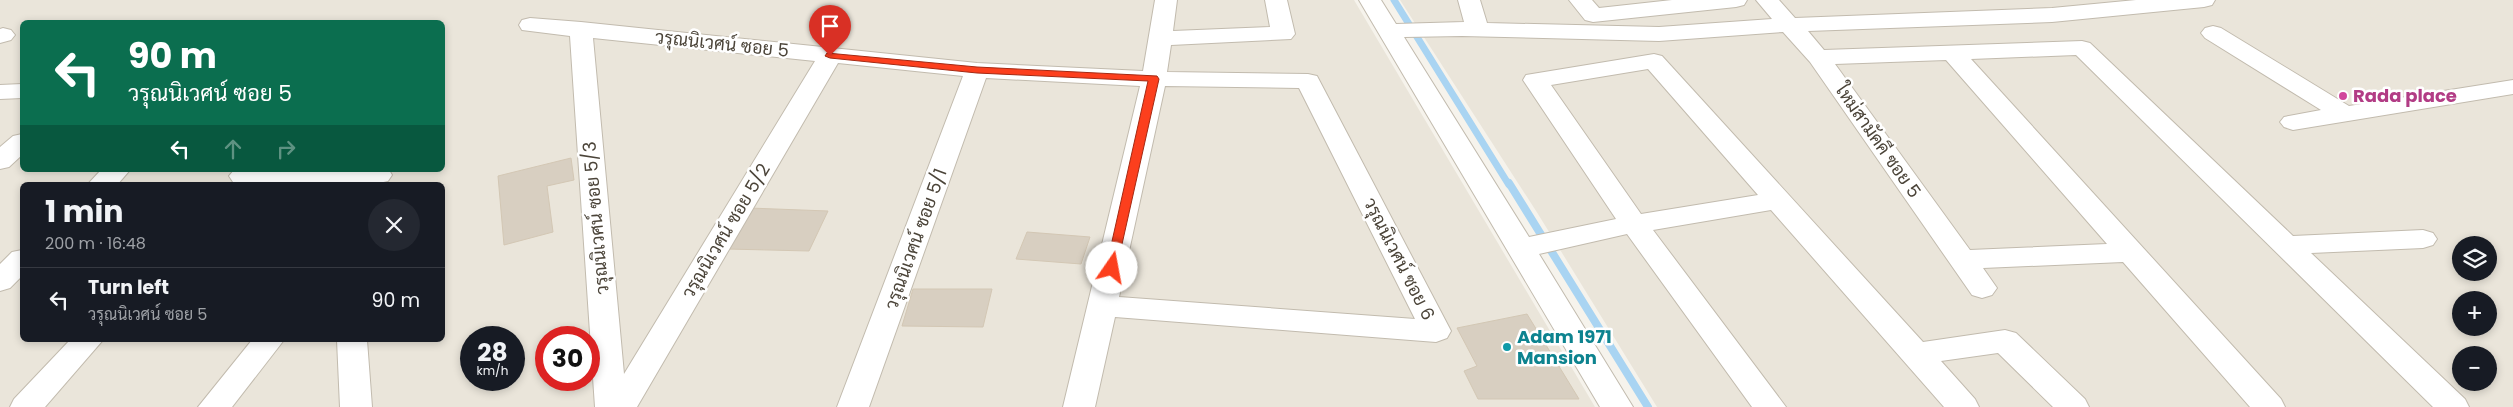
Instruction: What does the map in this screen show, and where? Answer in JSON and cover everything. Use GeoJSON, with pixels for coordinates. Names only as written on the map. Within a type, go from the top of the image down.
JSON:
{"type":"FeatureCollection","features":[{"type":"Feature","properties":{"kind":"street"},"geometry":{"type":"LineString","coordinates":[[1079,407],[1104,306],[1154,79],[1166,0]]}},
{"type":"Feature","properties":{"kind":"street"},"geometry":{"type":"LineString","coordinates":[[1160,38],[1283,31],[1276,0]]}},
{"type":"Feature","properties":{"kind":"street"},"geometry":{"type":"LineString","coordinates":[[1370,0],[1401,30],[1522,248],[1617,407]]}},
{"type":"Feature","properties":{"kind":"street"},"geometry":{"type":"LineString","coordinates":[[1469,0],[1478,29]]}},
{"type":"Feature","properties":{"kind":"street"},"geometry":{"type":"LineString","coordinates":[[1580,0],[1593,15],[1644,5],[1736,0]]}},
{"type":"Feature","properties":{"kind":"street","name":"ใหม่สามัคคี ซอย 5"},"geometry":{"type":"LineString","coordinates":[[1767,0],[1818,57],[1982,288]]}},
{"type":"Feature","properties":{"kind":"street"},"geometry":{"type":"LineString","coordinates":[[1401,30],[1478,29],[1651,34],[1791,25],[2052,15],[2108,5],[2204,0]]}},
{"type":"Feature","properties":{"kind":"street","name":"วรุณนิเวศน์ ซอย 5"},"geometry":{"type":"LineString","coordinates":[[530,25],[977,70],[1154,79]]}},
{"type":"Feature","properties":{"kind":"street","name":"วรุณนิเวศน์ ซอย 5/3"},"geometry":{"type":"LineString","coordinates":[[581,29],[611,407]]}},
{"type":"Feature","properties":{"kind":"street"},"geometry":{"type":"LineString","coordinates":[[2213,33],[2344,114]]}},
{"type":"Feature","properties":{"kind":"street"},"geometry":{"type":"LineString","coordinates":[[1818,57],[2082,48],[2453,407]]}},
{"type":"Feature","properties":{"kind":"street"},"geometry":{"type":"LineString","coordinates":[[1952,53],[2269,407]]}},
{"type":"Feature","properties":{"kind":"street","name":"วรุณนิเวศน์ ซอย 5/2"},"geometry":{"type":"LineString","coordinates":[[621,407],[830,56]]}},
{"type":"Feature","properties":{"kind":"street"},"geometry":{"type":"LineString","coordinates":[[1770,407],[1634,224],[1535,80],[1654,61],[1963,407]]}},
{"type":"Feature","properties":{"kind":"street","name":"วรุณนิเวศน์ ซอย 5/1"},"geometry":{"type":"LineString","coordinates":[[853,407],[922,225],[977,70]]}},
{"type":"Feature","properties":{"kind":"street","name":"วรุณนิเวศน์ ซอย 6"},"geometry":{"type":"LineString","coordinates":[[1104,306],[1436,331],[1308,81],[1154,79]]}},
{"type":"Feature","properties":{"kind":"street"},"geometry":{"type":"LineString","coordinates":[[2293,122],[2513,87]]}},
{"type":"Feature","properties":{"kind":"street"},"geometry":{"type":"LineString","coordinates":[[0,92],[20,91]]}},
{"type":"Feature","properties":{"kind":"street"},"geometry":{"type":"LineString","coordinates":[[0,161],[20,144]]}},
{"type":"Feature","properties":{"kind":"street"},"geometry":{"type":"LineString","coordinates":[[104,182],[115,172]]}},
{"type":"Feature","properties":{"kind":"street"},"geometry":{"type":"LineString","coordinates":[[240,177],[379,175]]}},
{"type":"Feature","properties":{"kind":"street"},"geometry":{"type":"LineString","coordinates":[[1522,248],[1634,224],[1779,200]]}},
{"type":"Feature","properties":{"kind":"street"},"geometry":{"type":"LineString","coordinates":[[2286,245],[2424,239]]}},
{"type":"Feature","properties":{"kind":"street"},"geometry":{"type":"LineString","coordinates":[[1962,260],[2131,252]]}},
{"type":"Feature","properties":{"kind":"street"},"geometry":{"type":"LineString","coordinates":[[0,281],[20,261]]}},
{"type":"Feature","properties":{"kind":"street"},"geometry":{"type":"LineString","coordinates":[[1917,354],[2005,341],[2072,407]]}},
{"type":"Feature","properties":{"kind":"street"},"geometry":{"type":"LineString","coordinates":[[26,407],[86,342]]}},
{"type":"Feature","properties":{"kind":"street"},"geometry":{"type":"LineString","coordinates":[[214,407],[267,342]]}},
{"type":"Feature","properties":{"kind":"street"},"geometry":{"type":"LineString","coordinates":[[352,342],[356,407]]}},
{"type":"Feature","properties":{"kind":"shaded area"},"geometry":{"type":"Polygon","coordinates":[[[0,0],[1354,0],[1595,407],[0,407],[0,0]]]}},
{"type":"Feature","properties":{"kind":"shaded area"},"geometry":{"type":"Polygon","coordinates":[[[1400,0],[2513,0],[2513,407],[1657,407],[1538,214],[1400,0]]]}},
{"type":"Feature","properties":{"kind":"building"},"geometry":{"type":"Polygon","coordinates":[[[571,158],[574,180],[547,186],[553,232],[504,245],[498,176],[571,158]]]}},
{"type":"Feature","properties":{"kind":"building"},"geometry":{"type":"Polygon","coordinates":[[[749,208],[828,211],[809,251],[727,249],[749,208]]]}},
{"type":"Feature","properties":{"kind":"building"},"geometry":{"type":"Polygon","coordinates":[[[1027,232],[1090,237],[1081,264],[1016,259],[1027,232]]]}},
{"type":"Feature","properties":{"kind":"building"},"geometry":{"type":"Polygon","coordinates":[[[913,289],[992,289],[983,327],[902,326],[913,289]]]}},
{"type":"Feature","properties":{"kind":"building","name":"Adam 1971 Mansion"},"geometry":{"type":"Polygon","coordinates":[[[1527,314],[1579,399],[1478,399],[1464,371],[1477,366],[1457,328],[1527,314]]]}},
{"type":"Feature","properties":{"kind":"waterway"},"geometry":{"type":"LineString","coordinates":[[1394,0],[1509,185]]}},
{"type":"Feature","properties":{"kind":"waterway"},"geometry":{"type":"LineString","coordinates":[[1509,183],[1648,407]]}},
{"type":"Feature","properties":{"kind":"place","name":"Rada place"},"geometry":{"type":"Point","coordinates":[2343,96]}},
{"type":"Feature","properties":{"kind":"place","name":"Adam 1971 Mansion"},"geometry":{"type":"Point","coordinates":[1507,347]}},
{"type":"Feature","properties":{"kind":"route"},"geometry":{"type":"LineString","coordinates":[[830,56],[977,70],[1154,79],[1112,268]]}}]}
